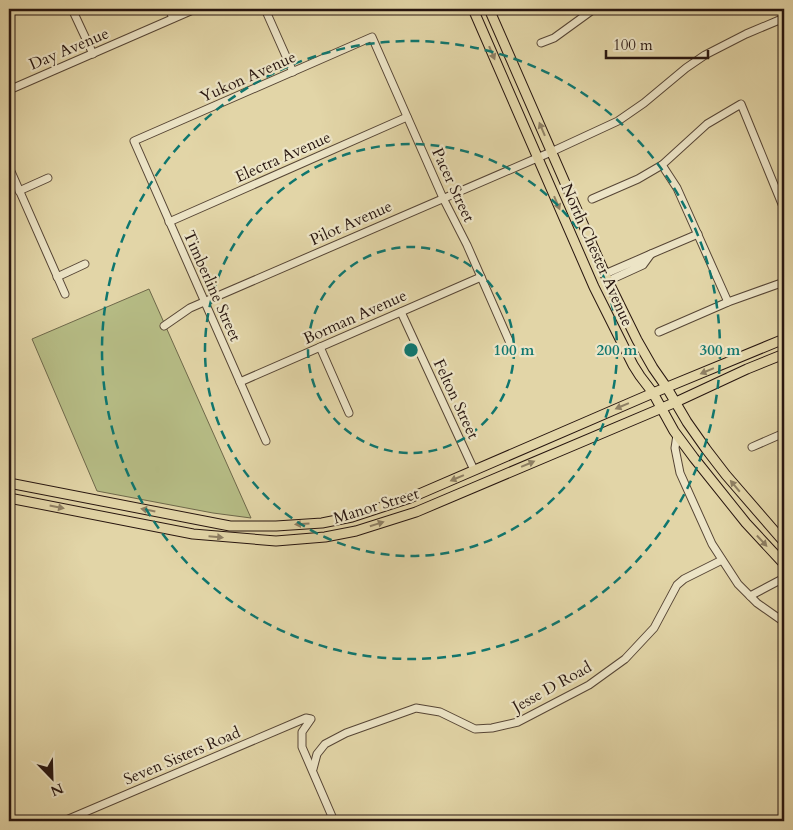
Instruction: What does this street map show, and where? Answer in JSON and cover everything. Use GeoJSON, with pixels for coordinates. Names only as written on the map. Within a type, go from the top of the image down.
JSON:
{"type":"FeatureCollection","features":[{"type":"Feature","properties":{"kind":"main road","name":"North Chester Avenue"},"geometry":{"type":"LineString","coordinates":[[472,9],[608,318],[640,376],[653,393],[677,434],[720,493],[784,564]]}},
{"type":"Feature","properties":{"kind":"main road","name":"North Chester Avenue"},"geometry":{"type":"LineString","coordinates":[[490,9],[606,277],[641,347],[687,422],[726,475],[784,542]]}},
{"type":"Feature","properties":{"kind":"main road","name":"Manor Street"},"geometry":{"type":"LineString","coordinates":[[9,483],[230,526],[322,523],[352,517],[410,498],[653,393],[784,339]]}},
{"type":"Feature","properties":{"kind":"main road","name":"Manor Street"},"geometry":{"type":"LineString","coordinates":[[9,498],[193,534],[276,541],[324,537],[356,531],[416,512],[784,354]]}},
{"type":"Feature","properties":{"kind":"street"},"geometry":{"type":"LineString","coordinates":[[72,9],[93,54]]}},
{"type":"Feature","properties":{"kind":"street"},"geometry":{"type":"LineString","coordinates":[[169,9],[173,18]]}},
{"type":"Feature","properties":{"kind":"street","name":"Day Avenue"},"geometry":{"type":"LineString","coordinates":[[9,90],[196,9]]}},
{"type":"Feature","properties":{"kind":"street"},"geometry":{"type":"LineString","coordinates":[[265,9],[293,72]]}},
{"type":"Feature","properties":{"kind":"street"},"geometry":{"type":"LineString","coordinates":[[541,43],[554,38],[594,9]]}},
{"type":"Feature","properties":{"kind":"street","name":"Pilot Avenue"},"geometry":{"type":"LineString","coordinates":[[164,326],[190,308],[611,125],[632,113],[667,82],[705,55],[746,34],[784,18]]}},
{"type":"Feature","properties":{"kind":"street","name":"Yukon Avenue"},"geometry":{"type":"LineString","coordinates":[[134,141],[372,37]]}},
{"type":"Feature","properties":{"kind":"street","name":"Pacer Street"},"geometry":{"type":"LineString","coordinates":[[372,37],[510,343]]}},
{"type":"Feature","properties":{"kind":"street"},"geometry":{"type":"LineString","coordinates":[[592,199],[638,179],[662,165],[707,124],[741,104],[784,209]]}},
{"type":"Feature","properties":{"kind":"street","name":"Electra Avenue"},"geometry":{"type":"LineString","coordinates":[[169,222],[408,117]]}},
{"type":"Feature","properties":{"kind":"street","name":"Timberline Street"},"geometry":{"type":"LineString","coordinates":[[134,141],[266,441]]}},
{"type":"Feature","properties":{"kind":"street"},"geometry":{"type":"LineString","coordinates":[[662,165],[677,188],[728,302]]}},
{"type":"Feature","properties":{"kind":"street"},"geometry":{"type":"LineString","coordinates":[[9,166],[65,294]]}},
{"type":"Feature","properties":{"kind":"street"},"geometry":{"type":"LineString","coordinates":[[19,191],[48,178]]}},
{"type":"Feature","properties":{"kind":"street"},"geometry":{"type":"LineString","coordinates":[[606,277],[644,265],[651,254],[698,234]]}},
{"type":"Feature","properties":{"kind":"street"},"geometry":{"type":"LineString","coordinates":[[57,277],[85,264]]}},
{"type":"Feature","properties":{"kind":"street","name":"Borman Avenue"},"geometry":{"type":"LineString","coordinates":[[240,382],[481,277]]}},
{"type":"Feature","properties":{"kind":"street"},"geometry":{"type":"LineString","coordinates":[[659,332],[728,302],[784,282]]}},
{"type":"Feature","properties":{"kind":"street","name":"Felton Street"},"geometry":{"type":"LineString","coordinates":[[401,312],[474,470]]}},
{"type":"Feature","properties":{"kind":"street"},"geometry":{"type":"LineString","coordinates":[[320,347],[349,413]]}},
{"type":"Feature","properties":{"kind":"street"},"geometry":{"type":"LineString","coordinates":[[677,434],[675,448],[680,473],[704,527],[722,560],[738,584],[767,612],[783,622]]}},
{"type":"Feature","properties":{"kind":"street"},"geometry":{"type":"LineString","coordinates":[[752,447],[784,434]]}},
{"type":"Feature","properties":{"kind":"street","name":"Jesse D Road"},"geometry":{"type":"LineString","coordinates":[[313,769],[317,754],[325,744],[346,733],[416,708],[440,712],[476,729],[515,724],[589,686],[625,659],[654,628],[677,585],[684,579],[722,560]]}},
{"type":"Feature","properties":{"kind":"street"},"geometry":{"type":"LineString","coordinates":[[750,596],[784,578]]}},
{"type":"Feature","properties":{"kind":"street","name":"Seven Sisters Road"},"geometry":{"type":"LineString","coordinates":[[64,821],[306,718],[310,719],[302,732],[302,742],[308,762],[313,769]]}},
{"type":"Feature","properties":{"kind":"street"},"geometry":{"type":"LineString","coordinates":[[313,769],[334,821]]}},
{"type":"Feature","properties":{"kind":"green space"},"geometry":{"type":"Polygon","coordinates":[[[149,289],[251,518],[213,513],[97,491],[32,339],[149,289]]]}}]}
